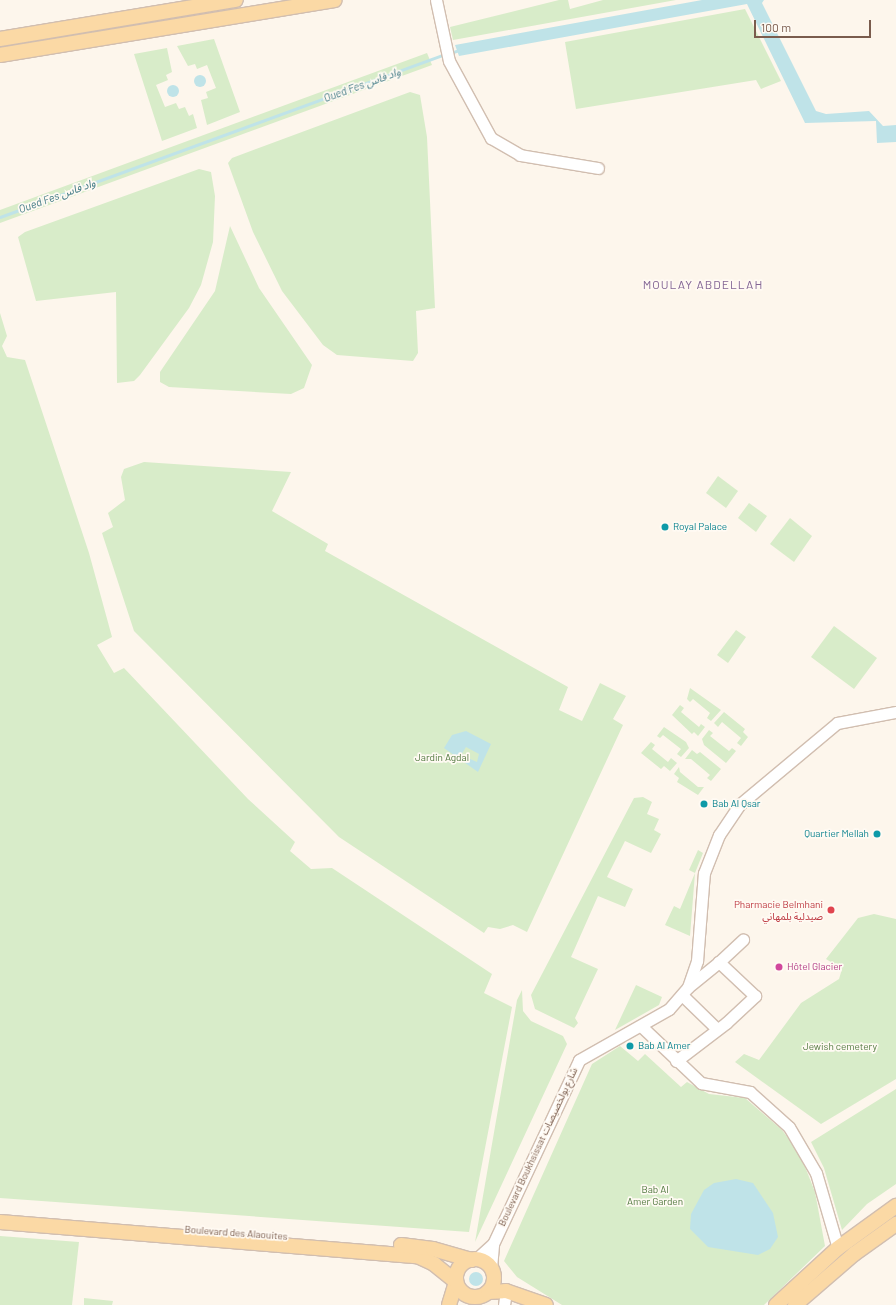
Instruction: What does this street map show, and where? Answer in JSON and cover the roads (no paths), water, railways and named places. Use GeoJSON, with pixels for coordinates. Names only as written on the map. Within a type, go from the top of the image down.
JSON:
{"type":"FeatureCollection","features":[{"type":"Feature","properties":{"kind":"main road"},"geometry":{"type":"LineString","coordinates":[[0,39],[236,0]]}},
{"type":"Feature","properties":{"kind":"main road"},"geometry":{"type":"LineString","coordinates":[[0,55],[335,0]]}},
{"type":"Feature","properties":{"kind":"main road"},"geometry":{"type":"LineString","coordinates":[[776,1305],[838,1248],[896,1206]]}},
{"type":"Feature","properties":{"kind":"main road","name":"Boulevard des Alaouites"},"geometry":{"type":"LineString","coordinates":[[0,1215],[422,1247],[473,1260]]}},
{"type":"Feature","properties":{"kind":"main road","name":"Boulevard des Alaouites"},"geometry":{"type":"LineString","coordinates":[[0,1222],[406,1254],[426,1259],[456,1282]]}},
{"type":"Feature","properties":{"kind":"main road"},"geometry":{"type":"LineString","coordinates":[[795,1305],[854,1254],[896,1224]]}},
{"type":"Feature","properties":{"kind":"main road"},"geometry":{"type":"LineString","coordinates":[[449,1305],[458,1271],[473,1260],[492,1271],[506,1291]]}},
{"type":"Feature","properties":{"kind":"main road"},"geometry":{"type":"LineString","coordinates":[[484,1297],[492,1271]]}},
{"type":"Feature","properties":{"kind":"main road"},"geometry":{"type":"LineString","coordinates":[[456,1282],[468,1296],[484,1297],[506,1291],[546,1305]]}},
{"type":"Feature","properties":{"kind":"street"},"geometry":{"type":"LineString","coordinates":[[436,0],[444,47],[449,60],[491,138],[508,151],[598,168]]}},
{"type":"Feature","properties":{"kind":"street"},"geometry":{"type":"LineString","coordinates":[[717,1029],[685,991],[697,961],[704,872],[719,835],[739,805],[837,723],[896,712]]}},
{"type":"Feature","properties":{"kind":"street","name":"Boulevard Boukhsissat شارع بولخصيصات"},"geometry":{"type":"LineString","coordinates":[[493,1244],[579,1060],[641,1026],[685,991],[743,940]]}},
{"type":"Feature","properties":{"kind":"street"},"geometry":{"type":"LineString","coordinates":[[676,1060],[717,1029],[755,996],[719,962]]}},
{"type":"Feature","properties":{"kind":"street"},"geometry":{"type":"LineString","coordinates":[[641,1026],[676,1060],[705,1085],[750,1092],[790,1127],[816,1173],[838,1248]]}},
{"type":"Feature","properties":{"kind":"street"},"geometry":{"type":"LineString","coordinates":[[473,1260],[493,1244]]}},
{"type":"Feature","properties":{"kind":"street"},"geometry":{"type":"LineString","coordinates":[[492,1271],[493,1244]]}},
{"type":"Feature","properties":{"kind":"street"},"geometry":{"type":"LineString","coordinates":[[504,1305],[506,1291]]}},
{"type":"Feature","properties":{"kind":"water"},"geometry":{"type":"Polygon","coordinates":[[[702,0],[764,0],[762,3],[816,111],[826,114],[869,111],[883,126],[896,125],[896,142],[877,143],[876,121],[805,123],[747,4],[459,56],[455,45],[702,0]]]}},
{"type":"Feature","properties":{"kind":"water"},"geometry":{"type":"Polygon","coordinates":[[[198,75],[202,75],[206,81],[202,87],[198,87],[194,83],[194,79],[198,75]]]}},
{"type":"Feature","properties":{"kind":"water"},"geometry":{"type":"Polygon","coordinates":[[[171,85],[175,85],[179,91],[175,97],[171,97],[167,93],[167,89],[171,85]]]}},
{"type":"Feature","properties":{"kind":"water"},"geometry":{"type":"Polygon","coordinates":[[[466,731],[491,744],[478,772],[444,748],[452,735],[466,731]],[[466,747],[461,755],[477,762],[479,754],[466,747]]]}},
{"type":"Feature","properties":{"kind":"water"},"geometry":{"type":"Polygon","coordinates":[[[736,1179],[753,1183],[773,1213],[778,1237],[770,1249],[758,1255],[708,1247],[690,1229],[691,1214],[704,1190],[714,1183],[736,1179]]]}},
{"type":"Feature","properties":{"kind":"water"},"geometry":{"type":"Polygon","coordinates":[[[473,1272],[479,1272],[483,1276],[483,1282],[479,1286],[473,1286],[469,1282],[469,1276],[473,1272]]]}},
{"type":"Feature","properties":{"kind":"waterway","name":"Oued Fes واد فاس"},"geometry":{"type":"LineString","coordinates":[[450,53],[460,50]]}},
{"type":"Feature","properties":{"kind":"waterway","name":"Oued Fes واد فاس"},"geometry":{"type":"LineString","coordinates":[[0,217],[445,54]]}},
{"type":"Feature","properties":{"kind":"place","name":"Royal Palace"},"geometry":{"type":"Point","coordinates":[665,527]}},
{"type":"Feature","properties":{"kind":"place","name":"Bab Al Qsar"},"geometry":{"type":"Point","coordinates":[704,804]}},
{"type":"Feature","properties":{"kind":"place","name":"Quartier Mellah"},"geometry":{"type":"Point","coordinates":[877,834]}},
{"type":"Feature","properties":{"kind":"place","name":"Pharmacie Belmhani صيدلية بلمهاني"},"geometry":{"type":"Point","coordinates":[831,910]}},
{"type":"Feature","properties":{"kind":"place","name":"Hôtel Glacier"},"geometry":{"type":"Point","coordinates":[779,967]}},
{"type":"Feature","properties":{"kind":"place","name":"Bab Al Amer"},"geometry":{"type":"Point","coordinates":[630,1046]}},
{"type":"Feature","properties":{"kind":"district","name":"MOULAY ABDELLAH"},"geometry":{"type":"Point","coordinates":[703,285]}},
{"type":"Feature","properties":{"kind":"park label","name":"Jardin Agdal"},"geometry":{"type":"Point","coordinates":[442,758]}},
{"type":"Feature","properties":{"kind":"park label","name":"Jewish cemetery"},"geometry":{"type":"Point","coordinates":[840,1047]}},
{"type":"Feature","properties":{"kind":"park label","name":"Bab Al Amer Garden"},"geometry":{"type":"Point","coordinates":[655,1194]}}]}
